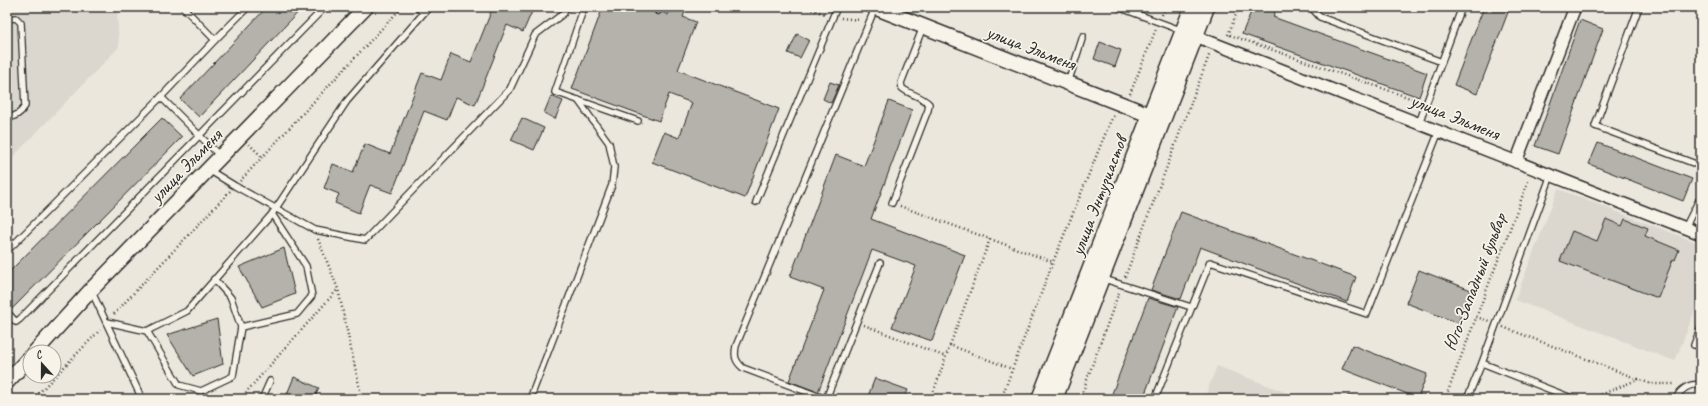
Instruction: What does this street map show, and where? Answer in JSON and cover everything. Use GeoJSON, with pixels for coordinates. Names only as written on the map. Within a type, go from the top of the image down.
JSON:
{"type":"FeatureCollection","features":[{"type":"Feature","properties":{"kind":"main road","name":"улица Энтузиастов"},"geometry":{"type":"LineString","coordinates":[[1040,399],[1095,276],[1189,34],[1193,7]]}},
{"type":"Feature","properties":{"kind":"main road","name":"улица Энтузиастов"},"geometry":{"type":"LineString","coordinates":[[1054,399],[1095,276],[1152,116],[1189,34],[1206,7]]}},
{"type":"Feature","properties":{"kind":"street","name":"улица Эльменя"},"geometry":{"type":"LineString","coordinates":[[42,344],[92,290],[366,7]]}},
{"type":"Feature","properties":{"kind":"street","name":"улица Эльменя"},"geometry":{"type":"LineString","coordinates":[[875,7],[1152,116]]}},
{"type":"Feature","properties":{"kind":"street"},"geometry":{"type":"LineString","coordinates":[[1516,162],[1575,7]]}},
{"type":"Feature","properties":{"kind":"street","name":"улица Эльменя"},"geometry":{"type":"LineString","coordinates":[[1189,34],[1701,234]]}},
{"type":"Feature","properties":{"kind":"street"},"geometry":{"type":"LineString","coordinates":[[7,382],[22,366]]}},
{"type":"Feature","properties":{"kind":"lane"},"geometry":{"type":"LineString","coordinates":[[183,7],[215,40]]}},
{"type":"Feature","properties":{"kind":"lane"},"geometry":{"type":"LineString","coordinates":[[7,251],[161,97],[248,7]]}},
{"type":"Feature","properties":{"kind":"lane"},"geometry":{"type":"LineString","coordinates":[[7,312],[16,322],[20,319],[325,7]]}},
{"type":"Feature","properties":{"kind":"lane"},"geometry":{"type":"LineString","coordinates":[[417,7],[423,13]]}},
{"type":"Feature","properties":{"kind":"lane"},"geometry":{"type":"LineString","coordinates":[[107,322],[147,331],[187,311],[272,214],[347,101],[429,7]]}},
{"type":"Feature","properties":{"kind":"lane"},"geometry":{"type":"LineString","coordinates":[[208,170],[315,230],[365,240],[510,89],[535,35],[564,12],[566,7]]}},
{"type":"Feature","properties":{"kind":"lane"},"geometry":{"type":"LineString","coordinates":[[584,7],[554,92],[638,121]]}},
{"type":"Feature","properties":{"kind":"lane"},"geometry":{"type":"LineString","coordinates":[[756,202],[837,7]]}},
{"type":"Feature","properties":{"kind":"lane"},"geometry":{"type":"LineString","coordinates":[[875,7],[736,346],[735,355],[737,362],[743,368],[826,399],[880,263]]}},
{"type":"Feature","properties":{"kind":"lane"},"geometry":{"type":"LineString","coordinates":[[1118,7],[1189,34]]}},
{"type":"Feature","properties":{"kind":"lane"},"geometry":{"type":"LineString","coordinates":[[1311,7],[1320,17],[1442,62]]}},
{"type":"Feature","properties":{"kind":"lane"},"geometry":{"type":"LineString","coordinates":[[1419,123],[1462,7]]}},
{"type":"Feature","properties":{"kind":"lane"},"geometry":{"type":"LineString","coordinates":[[1639,7],[1595,126],[1701,166]]}},
{"type":"Feature","properties":{"kind":"lane"},"geometry":{"type":"LineString","coordinates":[[7,19],[16,18],[21,23],[25,106],[21,113],[12,118],[7,118]]}},
{"type":"Feature","properties":{"kind":"lane"},"geometry":{"type":"LineString","coordinates":[[892,203],[928,110],[929,104],[925,100],[905,91],[902,88],[901,83],[923,26]]}},
{"type":"Feature","properties":{"kind":"lane"},"geometry":{"type":"LineString","coordinates":[[1068,83],[1084,36]]}},
{"type":"Feature","properties":{"kind":"lane"},"geometry":{"type":"LineString","coordinates":[[161,97],[221,157]]}},
{"type":"Feature","properties":{"kind":"lane"},"geometry":{"type":"LineString","coordinates":[[530,399],[612,185],[614,167],[609,143],[578,100]]}},
{"type":"Feature","properties":{"kind":"lane"},"geometry":{"type":"LineString","coordinates":[[1155,399],[1210,262],[1367,314],[1439,132]]}},
{"type":"Feature","properties":{"kind":"lane"},"geometry":{"type":"LineString","coordinates":[[1467,399],[1482,363],[1551,175]]}},
{"type":"Feature","properties":{"kind":"lane"},"geometry":{"type":"LineString","coordinates":[[1686,228],[1701,196]]}},
{"type":"Feature","properties":{"kind":"lane"},"geometry":{"type":"LineString","coordinates":[[241,327],[297,314],[312,296],[306,266],[272,214]]}},
{"type":"Feature","properties":{"kind":"lane"},"geometry":{"type":"LineString","coordinates":[[1095,276],[1191,307]]}},
{"type":"Feature","properties":{"kind":"lane"},"geometry":{"type":"LineString","coordinates":[[147,331],[179,385],[201,391],[233,376],[241,327],[231,298],[214,279]]}},
{"type":"Feature","properties":{"kind":"lane"},"geometry":{"type":"LineString","coordinates":[[92,290],[142,399]]}},
{"type":"Feature","properties":{"kind":"lane"},"geometry":{"type":"LineString","coordinates":[[1694,345],[1701,327]]}},
{"type":"Feature","properties":{"kind":"lane"},"geometry":{"type":"LineString","coordinates":[[1482,363],[1574,399]]}},
{"type":"Feature","properties":{"kind":"lane"},"geometry":{"type":"LineString","coordinates":[[262,399],[270,381]]}},
{"type":"Feature","properties":{"kind":"lane"},"geometry":{"type":"LineString","coordinates":[[1676,399],[1678,393],[1688,386],[1701,385]]}},
{"type":"Feature","properties":{"kind":"path"},"geometry":{"type":"LineString","coordinates":[[33,399],[263,158],[402,7]]}},
{"type":"Feature","properties":{"kind":"path"},"geometry":{"type":"LineString","coordinates":[[1125,98],[1131,94],[1165,7]]}},
{"type":"Feature","properties":{"kind":"path"},"geometry":{"type":"LineString","coordinates":[[1225,37],[1230,35],[1239,7]]}},
{"type":"Feature","properties":{"kind":"path"},"geometry":{"type":"LineString","coordinates":[[1080,399],[1212,50]]}},
{"type":"Feature","properties":{"kind":"path"},"geometry":{"type":"LineString","coordinates":[[1001,399],[1053,262],[1111,120],[1120,110]]}},
{"type":"Feature","properties":{"kind":"path"},"geometry":{"type":"LineString","coordinates":[[249,144],[263,158]]}},
{"type":"Feature","properties":{"kind":"path","name":"Юго-Западный бульвар"},"geometry":{"type":"LineString","coordinates":[[1445,399],[1530,175]]}},
{"type":"Feature","properties":{"kind":"path"},"geometry":{"type":"LineString","coordinates":[[892,203],[1053,262]]}},
{"type":"Feature","properties":{"kind":"path"},"geometry":{"type":"LineString","coordinates":[[315,230],[338,289],[362,399]]}},
{"type":"Feature","properties":{"kind":"path"},"geometry":{"type":"LineString","coordinates":[[930,399],[990,239]]}},
{"type":"Feature","properties":{"kind":"path"},"geometry":{"type":"LineString","coordinates":[[240,399],[338,289]]}},
{"type":"Feature","properties":{"kind":"path"},"geometry":{"type":"LineString","coordinates":[[1476,317],[1652,384],[1682,384],[1688,386]]}},
{"type":"Feature","properties":{"kind":"path"},"geometry":{"type":"LineString","coordinates":[[857,322],[946,357]]}},
{"type":"Feature","properties":{"kind":"path"},"geometry":{"type":"LineString","coordinates":[[950,345],[1012,369]]}},
{"type":"Feature","properties":{"kind":"path"},"geometry":{"type":"LineString","coordinates":[[1590,399],[1639,379]]}},
{"type":"Feature","properties":{"kind":"shaded area"},"geometry":{"type":"Polygon","coordinates":[[[117,7],[119,47],[7,163],[7,11],[117,7]]]}},
{"type":"Feature","properties":{"kind":"shaded area"},"geometry":{"type":"Polygon","coordinates":[[[1558,189],[1701,244],[1701,295],[1675,361],[1515,300],[1558,189]]]}},
{"type":"Feature","properties":{"kind":"shaded area"},"geometry":{"type":"Polygon","coordinates":[[[1217,366],[1303,399],[1204,399],[1217,366]]]}},
{"type":"Feature","properties":{"kind":"building"},"geometry":{"type":"Polygon","coordinates":[[[267,7],[303,7],[199,117],[180,99],[267,7]]]}},
{"type":"Feature","properties":{"kind":"building"},"geometry":{"type":"Polygon","coordinates":[[[493,7],[534,7],[523,32],[507,25],[475,105],[456,97],[447,120],[424,111],[392,193],[370,185],[359,213],[335,203],[339,194],[324,188],[333,164],[353,172],[365,144],[390,154],[422,73],[441,80],[451,54],[471,62],[493,7]]]}},
{"type":"Feature","properties":{"kind":"building"},"geometry":{"type":"Polygon","coordinates":[[[603,7],[647,7],[654,10],[655,14],[658,15],[662,12],[668,15],[670,7],[687,7],[683,17],[696,22],[678,70],[779,109],[745,198],[652,162],[664,132],[679,138],[692,103],[669,94],[659,121],[572,89],[603,7]]]}},
{"type":"Feature","properties":{"kind":"building"},"geometry":{"type":"Polygon","coordinates":[[[1253,7],[1277,7],[1273,17],[1427,73],[1419,97],[1242,34],[1253,7]]]}},
{"type":"Feature","properties":{"kind":"building"},"geometry":{"type":"Polygon","coordinates":[[[1484,7],[1510,7],[1477,94],[1454,85],[1484,7]]]}},
{"type":"Feature","properties":{"kind":"building"},"geometry":{"type":"Polygon","coordinates":[[[1580,20],[1603,29],[1558,154],[1535,146],[1580,20]]]}},
{"type":"Feature","properties":{"kind":"building"},"geometry":{"type":"Polygon","coordinates":[[[797,34],[809,40],[800,58],[788,53],[797,34]]]}},
{"type":"Feature","properties":{"kind":"building"},"geometry":{"type":"Polygon","coordinates":[[[1100,42],[1121,50],[1115,67],[1094,59],[1100,42]]]}},
{"type":"Feature","properties":{"kind":"building"},"geometry":{"type":"Polygon","coordinates":[[[830,82],[839,85],[831,103],[823,99],[830,82]]]}},
{"type":"Feature","properties":{"kind":"building"},"geometry":{"type":"Polygon","coordinates":[[[551,96],[563,101],[555,119],[544,113],[551,96]]]}},
{"type":"Feature","properties":{"kind":"building"},"geometry":{"type":"Polygon","coordinates":[[[889,101],[912,110],[871,219],[965,255],[932,341],[892,327],[916,266],[872,250],[818,392],[789,381],[824,290],[790,277],[836,155],[864,166],[889,101]]]}},
{"type":"Feature","properties":{"kind":"building"},"geometry":{"type":"Polygon","coordinates":[[[162,118],[182,137],[11,310],[7,308],[7,274],[162,118]]]}},
{"type":"Feature","properties":{"kind":"building"},"geometry":{"type":"Polygon","coordinates":[[[522,118],[544,128],[534,150],[511,140],[522,118]]]}},
{"type":"Feature","properties":{"kind":"building"},"geometry":{"type":"Polygon","coordinates":[[[1598,143],[1692,179],[1683,201],[1589,164],[1598,143]]]}},
{"type":"Feature","properties":{"kind":"building"},"geometry":{"type":"Polygon","coordinates":[[[1181,212],[1356,277],[1347,302],[1200,247],[1181,299],[1151,290],[1181,212]]]}},
{"type":"Feature","properties":{"kind":"building"},"geometry":{"type":"Polygon","coordinates":[[[1606,219],[1622,226],[1625,219],[1648,228],[1645,236],[1679,250],[1675,260],[1673,259],[1658,298],[1560,261],[1572,231],[1597,241],[1606,219]]]}},
{"type":"Feature","properties":{"kind":"building"},"geometry":{"type":"Polygon","coordinates":[[[284,248],[295,294],[262,307],[239,267],[284,248]]]}},
{"type":"Feature","properties":{"kind":"building"},"geometry":{"type":"Polygon","coordinates":[[[1419,270],[1471,290],[1458,323],[1406,303],[1419,270]]]}},
{"type":"Feature","properties":{"kind":"building"},"geometry":{"type":"Polygon","coordinates":[[[1148,298],[1178,307],[1143,399],[1110,399],[1148,298]]]}},
{"type":"Feature","properties":{"kind":"building"},"geometry":{"type":"Polygon","coordinates":[[[217,319],[223,364],[193,376],[167,335],[217,319]]]}},
{"type":"Feature","properties":{"kind":"building"},"geometry":{"type":"Polygon","coordinates":[[[1352,345],[1427,374],[1418,398],[1342,369],[1352,345]]]}},
{"type":"Feature","properties":{"kind":"building"},"geometry":{"type":"Polygon","coordinates":[[[294,377],[319,388],[314,399],[285,399],[294,377]]]}},
{"type":"Feature","properties":{"kind":"building"},"geometry":{"type":"Polygon","coordinates":[[[875,378],[908,390],[904,399],[867,399],[875,378]]]}}]}
